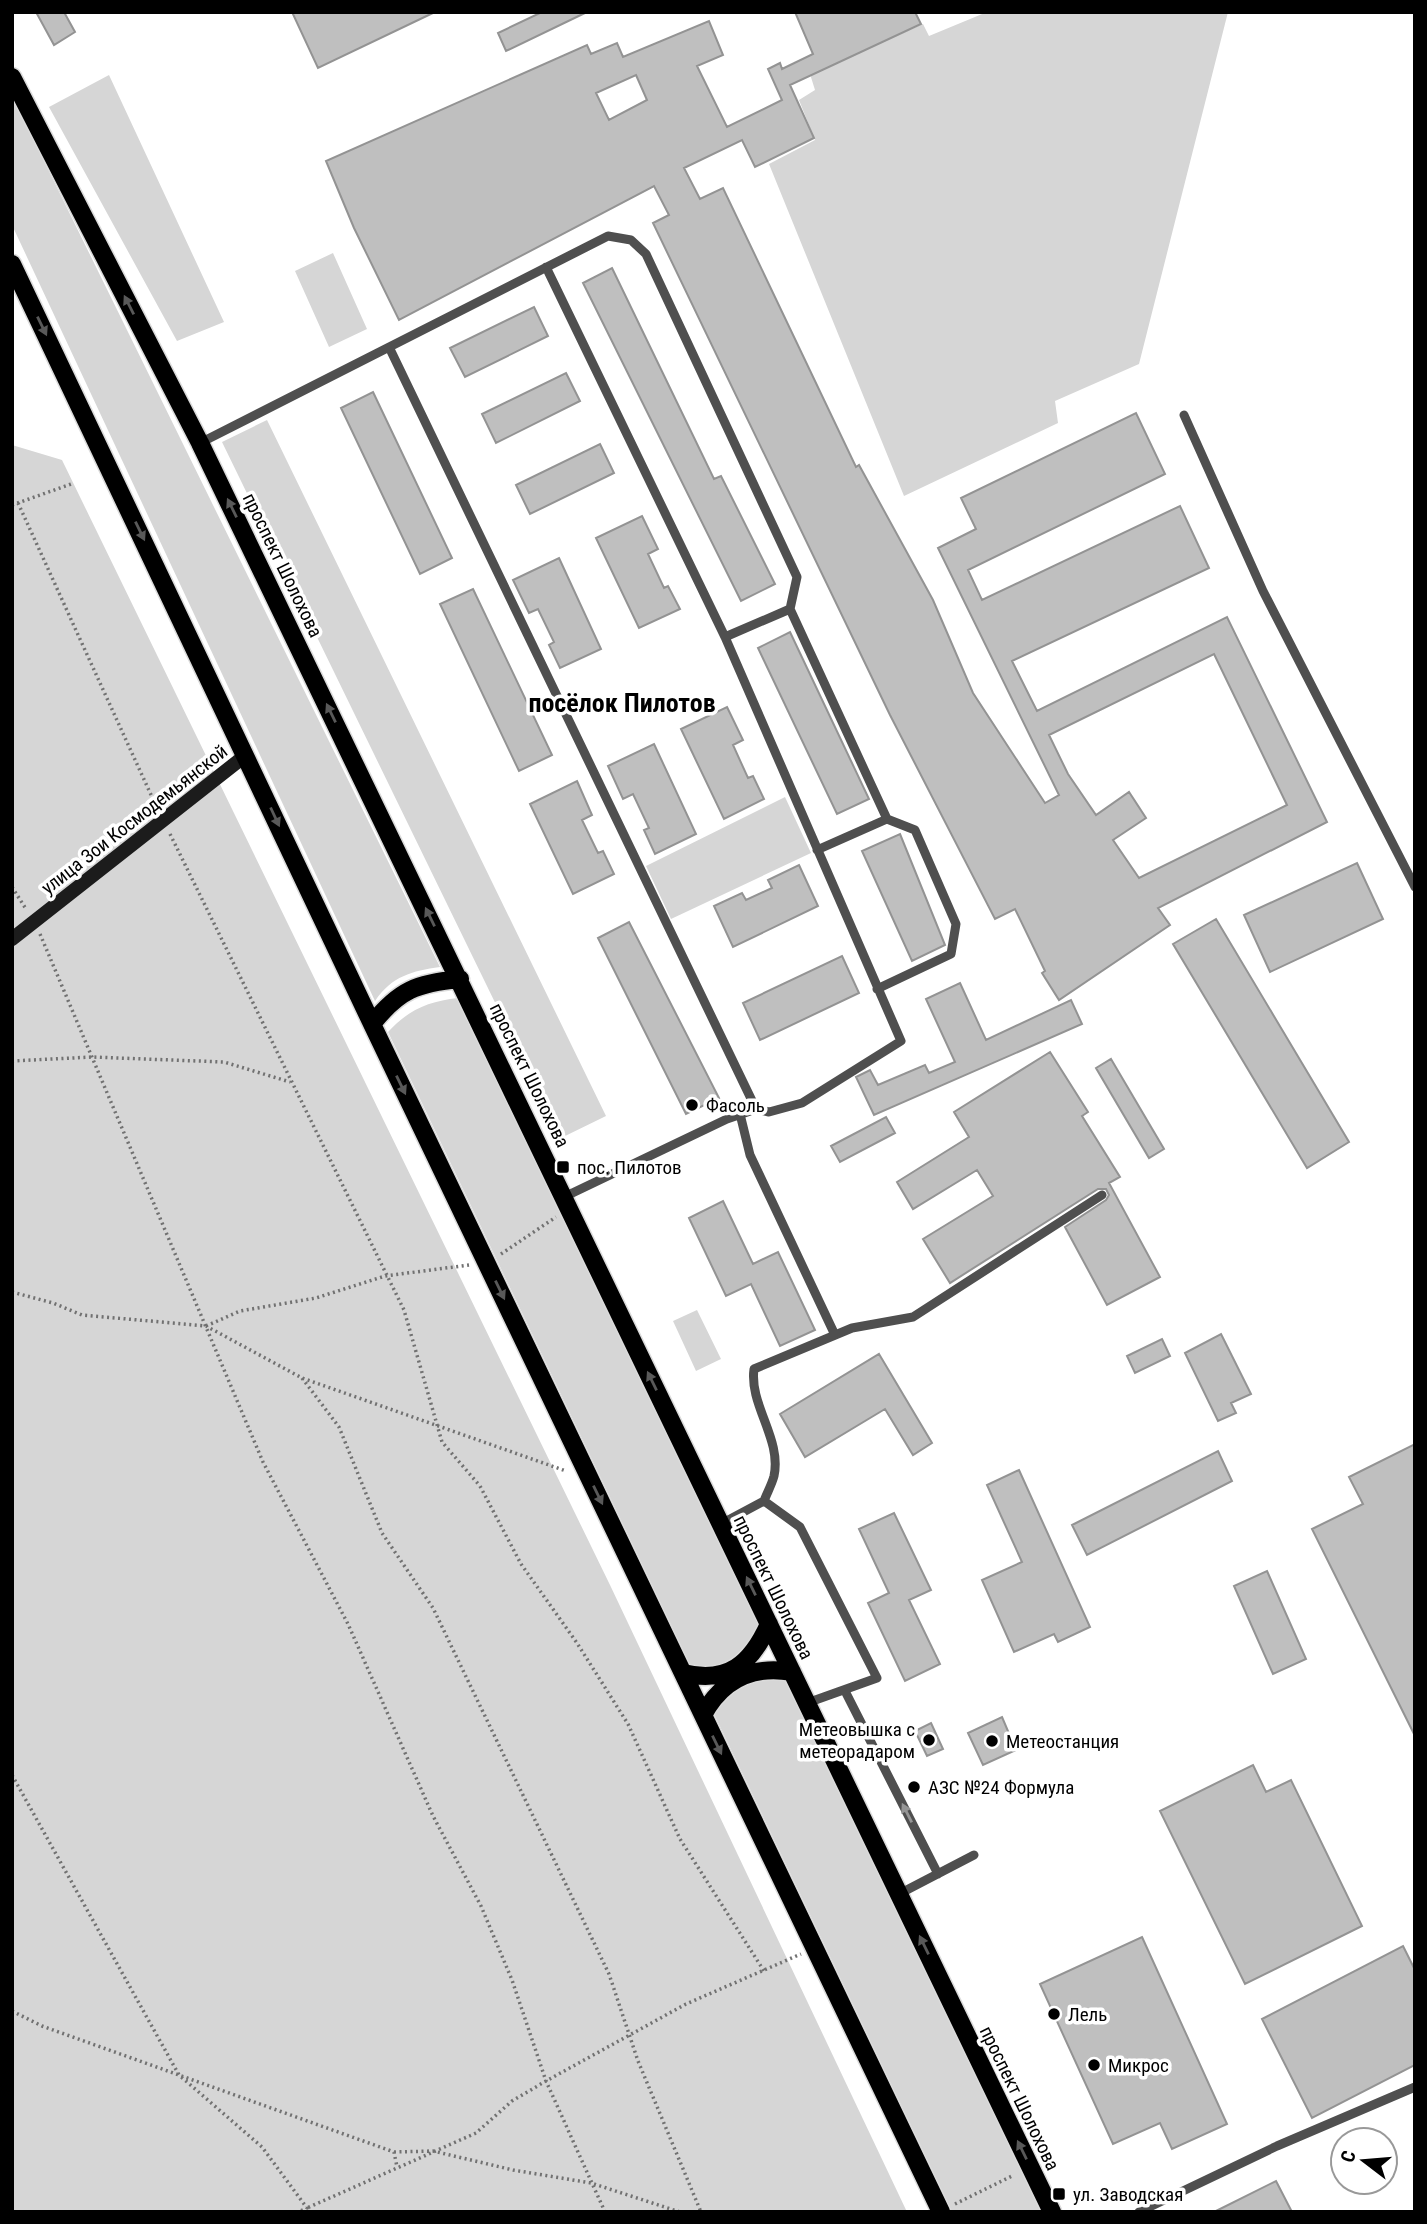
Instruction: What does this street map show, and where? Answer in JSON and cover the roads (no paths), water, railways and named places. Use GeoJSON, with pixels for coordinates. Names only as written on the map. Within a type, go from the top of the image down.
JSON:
{"type":"FeatureCollection","features":[{"type":"Feature","properties":{"kind":"main road","name":"проспект Шолохова"},"geometry":{"type":"LineString","coordinates":[[12,77],[200,443],[1052,2212]]}},
{"type":"Feature","properties":{"kind":"main road"},"geometry":{"type":"LineString","coordinates":[[12,264],[372,1024],[941,2211]]}},
{"type":"Feature","properties":{"kind":"main road"},"geometry":{"type":"LineString","coordinates":[[372,1024],[399,995],[420,984],[460,979]]}},
{"type":"Feature","properties":{"kind":"main road"},"geometry":{"type":"LineString","coordinates":[[683,1673],[702,1678],[726,1674],[744,1663],[760,1645],[769,1624]]}},
{"type":"Feature","properties":{"kind":"main road"},"geometry":{"type":"LineString","coordinates":[[703,1716],[713,1698],[731,1682],[750,1672],[773,1669],[792,1672]]}},
{"type":"Feature","properties":{"kind":"street","name":"улица Зои Космодемьянской"},"geometry":{"type":"LineString","coordinates":[[12,939],[246,755]]}},
{"type":"Feature","properties":{"kind":"lane"},"geometry":{"type":"LineString","coordinates":[[200,443],[608,236],[631,240],[646,254],[797,577],[790,609],[887,819],[915,830],[956,923],[951,954],[877,989]]}},
{"type":"Feature","properties":{"kind":"lane"},"geometry":{"type":"LineString","coordinates":[[546,267],[725,637],[901,1041],[802,1103],[769,1112],[756,1109],[740,1114],[567,1202]]}},
{"type":"Feature","properties":{"kind":"lane"},"geometry":{"type":"LineString","coordinates":[[389,347],[756,1109]]}},
{"type":"Feature","properties":{"kind":"lane"},"geometry":{"type":"LineString","coordinates":[[1184,415],[1263,591],[1415,887]]}},
{"type":"Feature","properties":{"kind":"lane"},"geometry":{"type":"LineString","coordinates":[[725,637],[790,609]]}},
{"type":"Feature","properties":{"kind":"lane"},"geometry":{"type":"LineString","coordinates":[[817,850],[887,819]]}},
{"type":"Feature","properties":{"kind":"lane"},"geometry":{"type":"LineString","coordinates":[[740,1114],[750,1155],[835,1335]]}},
{"type":"Feature","properties":{"kind":"lane"},"geometry":{"type":"LineString","coordinates":[[721,1524],[764,1501],[775,1474],[771,1439],[752,1386],[754,1369],[852,1328],[913,1317],[1102,1195]]}},
{"type":"Feature","properties":{"kind":"lane"},"geometry":{"type":"LineString","coordinates":[[764,1501],[800,1527],[877,1678],[807,1703]]}},
{"type":"Feature","properties":{"kind":"lane"},"geometry":{"type":"LineString","coordinates":[[845,1691],[938,1874]]}},
{"type":"Feature","properties":{"kind":"lane"},"geometry":{"type":"LineString","coordinates":[[899,1894],[974,1855]]}},
{"type":"Feature","properties":{"kind":"lane"},"geometry":{"type":"LineString","coordinates":[[1139,2212],[1415,2087]]}},
{"type":"Feature","properties":{"kind":"place","name":"Фасоль"},"geometry":{"type":"Point","coordinates":[692,1105]}},
{"type":"Feature","properties":{"kind":"place","name":"пос. Пилотов"},"geometry":{"type":"Point","coordinates":[563,1167]}},
{"type":"Feature","properties":{"kind":"place","name":"Метеовышка с метеорадаром"},"geometry":{"type":"Point","coordinates":[929,1740]}},
{"type":"Feature","properties":{"kind":"place","name":"Метеостанция"},"geometry":{"type":"Point","coordinates":[992,1741]}},
{"type":"Feature","properties":{"kind":"place","name":"АЗС №24 Формула"},"geometry":{"type":"Point","coordinates":[914,1787]}},
{"type":"Feature","properties":{"kind":"place","name":"Лель"},"geometry":{"type":"Point","coordinates":[1054,2014]}},
{"type":"Feature","properties":{"kind":"place","name":"Микрос"},"geometry":{"type":"Point","coordinates":[1094,2065]}},
{"type":"Feature","properties":{"kind":"place","name":"ул. Заводская"},"geometry":{"type":"Point","coordinates":[1059,2194]}},
{"type":"Feature","properties":{"kind":"district","name":"посёлок Пилотов"},"geometry":{"type":"Point","coordinates":[622,703]}}]}
